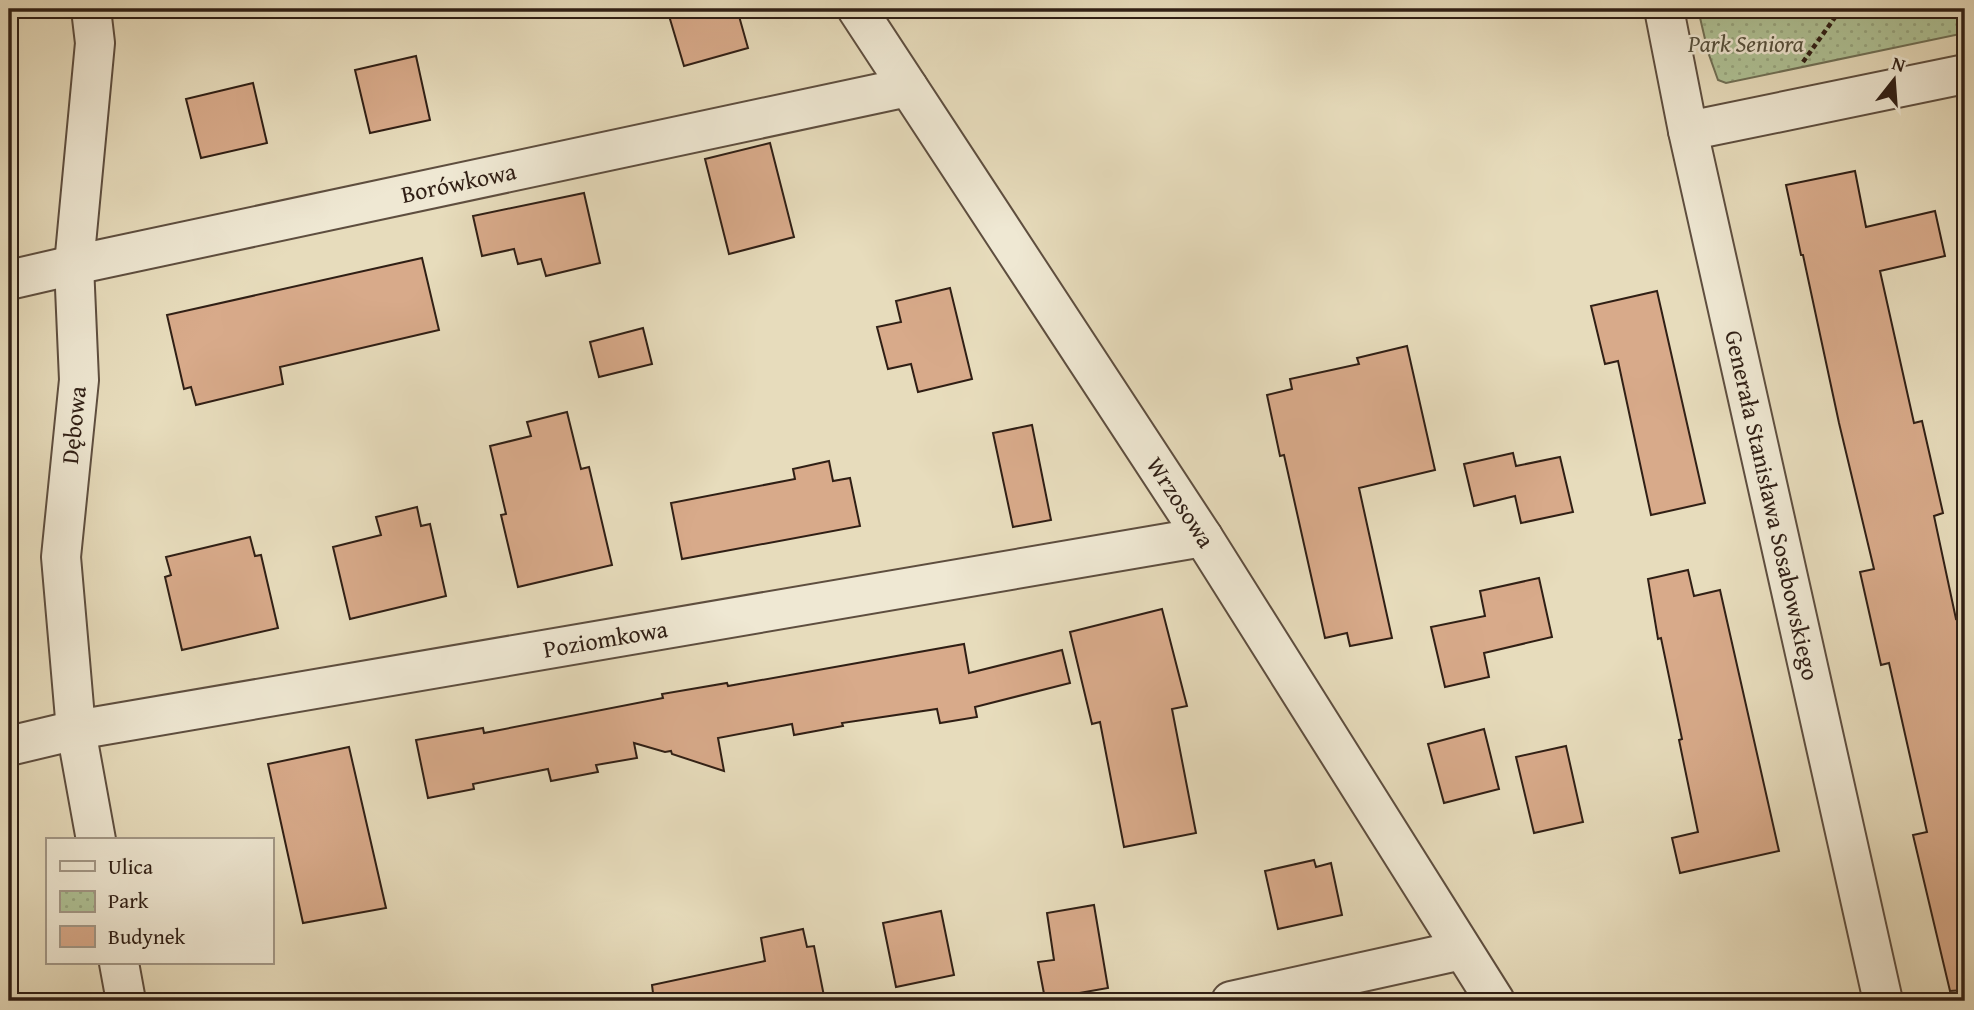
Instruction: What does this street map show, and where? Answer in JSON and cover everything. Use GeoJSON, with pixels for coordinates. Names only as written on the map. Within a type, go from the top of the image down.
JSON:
{"type":"FeatureCollection","features":[{"type":"Feature","properties":{"kind":"street","name":"Dębowa"},"geometry":{"type":"LineString","coordinates":[[92,9],[95,43],[74,265],[79,380],[61,557],[76,730],[96,838]]}},
{"type":"Feature","properties":{"kind":"street","name":"Wrzosowa"},"geometry":{"type":"LineString","coordinates":[[857,9],[1203,537],[1495,1001]]}},
{"type":"Feature","properties":{"kind":"street","name":"Generała Stanisława Sosabowskiego"},"geometry":{"type":"LineString","coordinates":[[1664,9],[1688,131],[1883,1001]]}},
{"type":"Feature","properties":{"kind":"street"},"geometry":{"type":"LineString","coordinates":[[1688,131],[1965,74]]}},
{"type":"Feature","properties":{"kind":"street","name":"Borówkowa"},"geometry":{"type":"LineString","coordinates":[[9,281],[908,87]]}},
{"type":"Feature","properties":{"kind":"street","name":"Poziomkowa"},"geometry":{"type":"LineString","coordinates":[[9,746],[76,730],[1203,537]]}},
{"type":"Feature","properties":{"kind":"street"},"geometry":{"type":"LineString","coordinates":[[1231,1001],[1462,950]]}},
{"type":"Feature","properties":{"kind":"street"},"geometry":{"type":"LineString","coordinates":[[119,964],[126,1001]]}},
{"type":"Feature","properties":{"kind":"path"},"geometry":{"type":"LineString","coordinates":[[1796,72],[1841,9]]}},
{"type":"Feature","properties":{"kind":"green space","name":"Park Seniora"},"geometry":{"type":"Polygon","coordinates":[[[1698,9],[1965,9],[1965,33],[1726,83],[1718,80],[1698,9]]]}},
{"type":"Feature","properties":{"kind":"building"},"geometry":{"type":"Polygon","coordinates":[[[667,9],[737,9],[748,48],[684,66],[667,9]]]}},
{"type":"Feature","properties":{"kind":"building"},"geometry":{"type":"Polygon","coordinates":[[[416,56],[430,120],[370,133],[355,70],[416,56]]]}},
{"type":"Feature","properties":{"kind":"building"},"geometry":{"type":"Polygon","coordinates":[[[253,83],[267,143],[201,158],[186,99],[253,83]]]}},
{"type":"Feature","properties":{"kind":"building"},"geometry":{"type":"Polygon","coordinates":[[[770,143],[794,237],[729,254],[705,159],[770,143]]]}},
{"type":"Feature","properties":{"kind":"building"},"geometry":{"type":"Polygon","coordinates":[[[1855,171],[1866,227],[1935,211],[1945,256],[1880,271],[1914,423],[1922,421],[1943,513],[1934,516],[1956,619],[1961,618],[1965,637],[1965,990],[1950,991],[1913,835],[1927,832],[1889,663],[1881,665],[1860,572],[1874,569],[1786,185],[1855,171]]]}},
{"type":"Feature","properties":{"kind":"building"},"geometry":{"type":"Polygon","coordinates":[[[584,193],[600,263],[546,276],[541,259],[518,264],[514,249],[482,256],[473,216],[584,193]]]}},
{"type":"Feature","properties":{"kind":"building"},"geometry":{"type":"Polygon","coordinates":[[[422,258],[439,330],[280,367],[283,384],[196,405],[191,387],[184,389],[167,315],[422,258]]]}},
{"type":"Feature","properties":{"kind":"building"},"geometry":{"type":"Polygon","coordinates":[[[950,288],[972,379],[918,392],[911,364],[888,369],[877,327],[901,322],[896,301],[950,288]]]}},
{"type":"Feature","properties":{"kind":"building"},"geometry":{"type":"Polygon","coordinates":[[[1657,291],[1705,503],[1651,515],[1618,361],[1605,364],[1591,306],[1657,291]]]}},
{"type":"Feature","properties":{"kind":"building"},"geometry":{"type":"Polygon","coordinates":[[[643,328],[652,364],[599,377],[590,342],[643,328]]]}},
{"type":"Feature","properties":{"kind":"building"},"geometry":{"type":"Polygon","coordinates":[[[1407,346],[1435,470],[1359,488],[1392,638],[1350,646],[1347,633],[1325,638],[1284,455],[1280,456],[1267,395],[1292,389],[1290,379],[1359,364],[1357,358],[1407,346]]]}},
{"type":"Feature","properties":{"kind":"building"},"geometry":{"type":"Polygon","coordinates":[[[567,412],[581,469],[589,467],[612,565],[518,587],[501,515],[506,514],[490,446],[531,436],[527,422],[567,412]]]}},
{"type":"Feature","properties":{"kind":"building"},"geometry":{"type":"Polygon","coordinates":[[[1032,425],[1051,520],[1013,527],[993,433],[1032,425]]]}},
{"type":"Feature","properties":{"kind":"building"},"geometry":{"type":"Polygon","coordinates":[[[1513,453],[1516,466],[1560,457],[1573,512],[1521,523],[1515,496],[1474,506],[1464,464],[1513,453]]]}},
{"type":"Feature","properties":{"kind":"building"},"geometry":{"type":"Polygon","coordinates":[[[829,461],[833,481],[850,478],[860,526],[682,559],[671,503],[795,479],[793,469],[829,461]]]}},
{"type":"Feature","properties":{"kind":"building"},"geometry":{"type":"Polygon","coordinates":[[[417,507],[421,526],[430,524],[446,596],[350,619],[333,547],[381,535],[376,517],[417,507]]]}},
{"type":"Feature","properties":{"kind":"building"},"geometry":{"type":"Polygon","coordinates":[[[250,537],[255,556],[261,555],[278,628],[182,650],[165,577],[171,575],[166,557],[250,537]]]}},
{"type":"Feature","properties":{"kind":"building"},"geometry":{"type":"Polygon","coordinates":[[[1688,570],[1694,596],[1720,590],[1779,851],[1680,873],[1672,838],[1698,832],[1679,740],[1682,739],[1661,638],[1658,639],[1648,579],[1688,570]]]}},
{"type":"Feature","properties":{"kind":"building"},"geometry":{"type":"Polygon","coordinates":[[[1539,578],[1552,637],[1484,653],[1489,677],[1445,687],[1431,627],[1485,616],[1480,591],[1539,578]]]}},
{"type":"Feature","properties":{"kind":"building"},"geometry":{"type":"Polygon","coordinates":[[[1162,609],[1187,706],[1172,709],[1196,833],[1124,847],[1100,722],[1092,724],[1070,632],[1162,609]]]}},
{"type":"Feature","properties":{"kind":"building"},"geometry":{"type":"Polygon","coordinates":[[[964,644],[969,673],[1062,650],[1070,683],[975,707],[977,717],[940,723],[937,709],[842,723],[843,726],[794,735],[792,724],[718,738],[724,771],[672,754],[671,751],[665,752],[634,743],[637,758],[596,765],[598,772],[551,781],[548,769],[473,784],[474,789],[428,798],[416,740],[483,728],[484,733],[663,698],[662,694],[727,683],[728,686],[964,644]]]}},
{"type":"Feature","properties":{"kind":"building"},"geometry":{"type":"Polygon","coordinates":[[[1484,729],[1499,789],[1444,803],[1428,744],[1484,729]]]}},
{"type":"Feature","properties":{"kind":"building"},"geometry":{"type":"Polygon","coordinates":[[[1566,746],[1583,822],[1534,833],[1516,757],[1566,746]]]}},
{"type":"Feature","properties":{"kind":"building"},"geometry":{"type":"Polygon","coordinates":[[[349,747],[386,908],[303,923],[268,764],[349,747]]]}},
{"type":"Feature","properties":{"kind":"building"},"geometry":{"type":"Polygon","coordinates":[[[1314,860],[1316,867],[1331,863],[1342,915],[1278,929],[1265,871],[1314,860]]]}},
{"type":"Feature","properties":{"kind":"building"},"geometry":{"type":"Polygon","coordinates":[[[1094,905],[1108,988],[1045,999],[1038,962],[1054,960],[1047,913],[1094,905]]]}},
{"type":"Feature","properties":{"kind":"building"},"geometry":{"type":"Polygon","coordinates":[[[941,911],[954,975],[896,987],[883,923],[941,911]]]}},
{"type":"Feature","properties":{"kind":"building"},"geometry":{"type":"Polygon","coordinates":[[[803,929],[807,947],[814,946],[825,1001],[654,1001],[652,985],[765,961],[761,938],[803,929]]]}}]}
